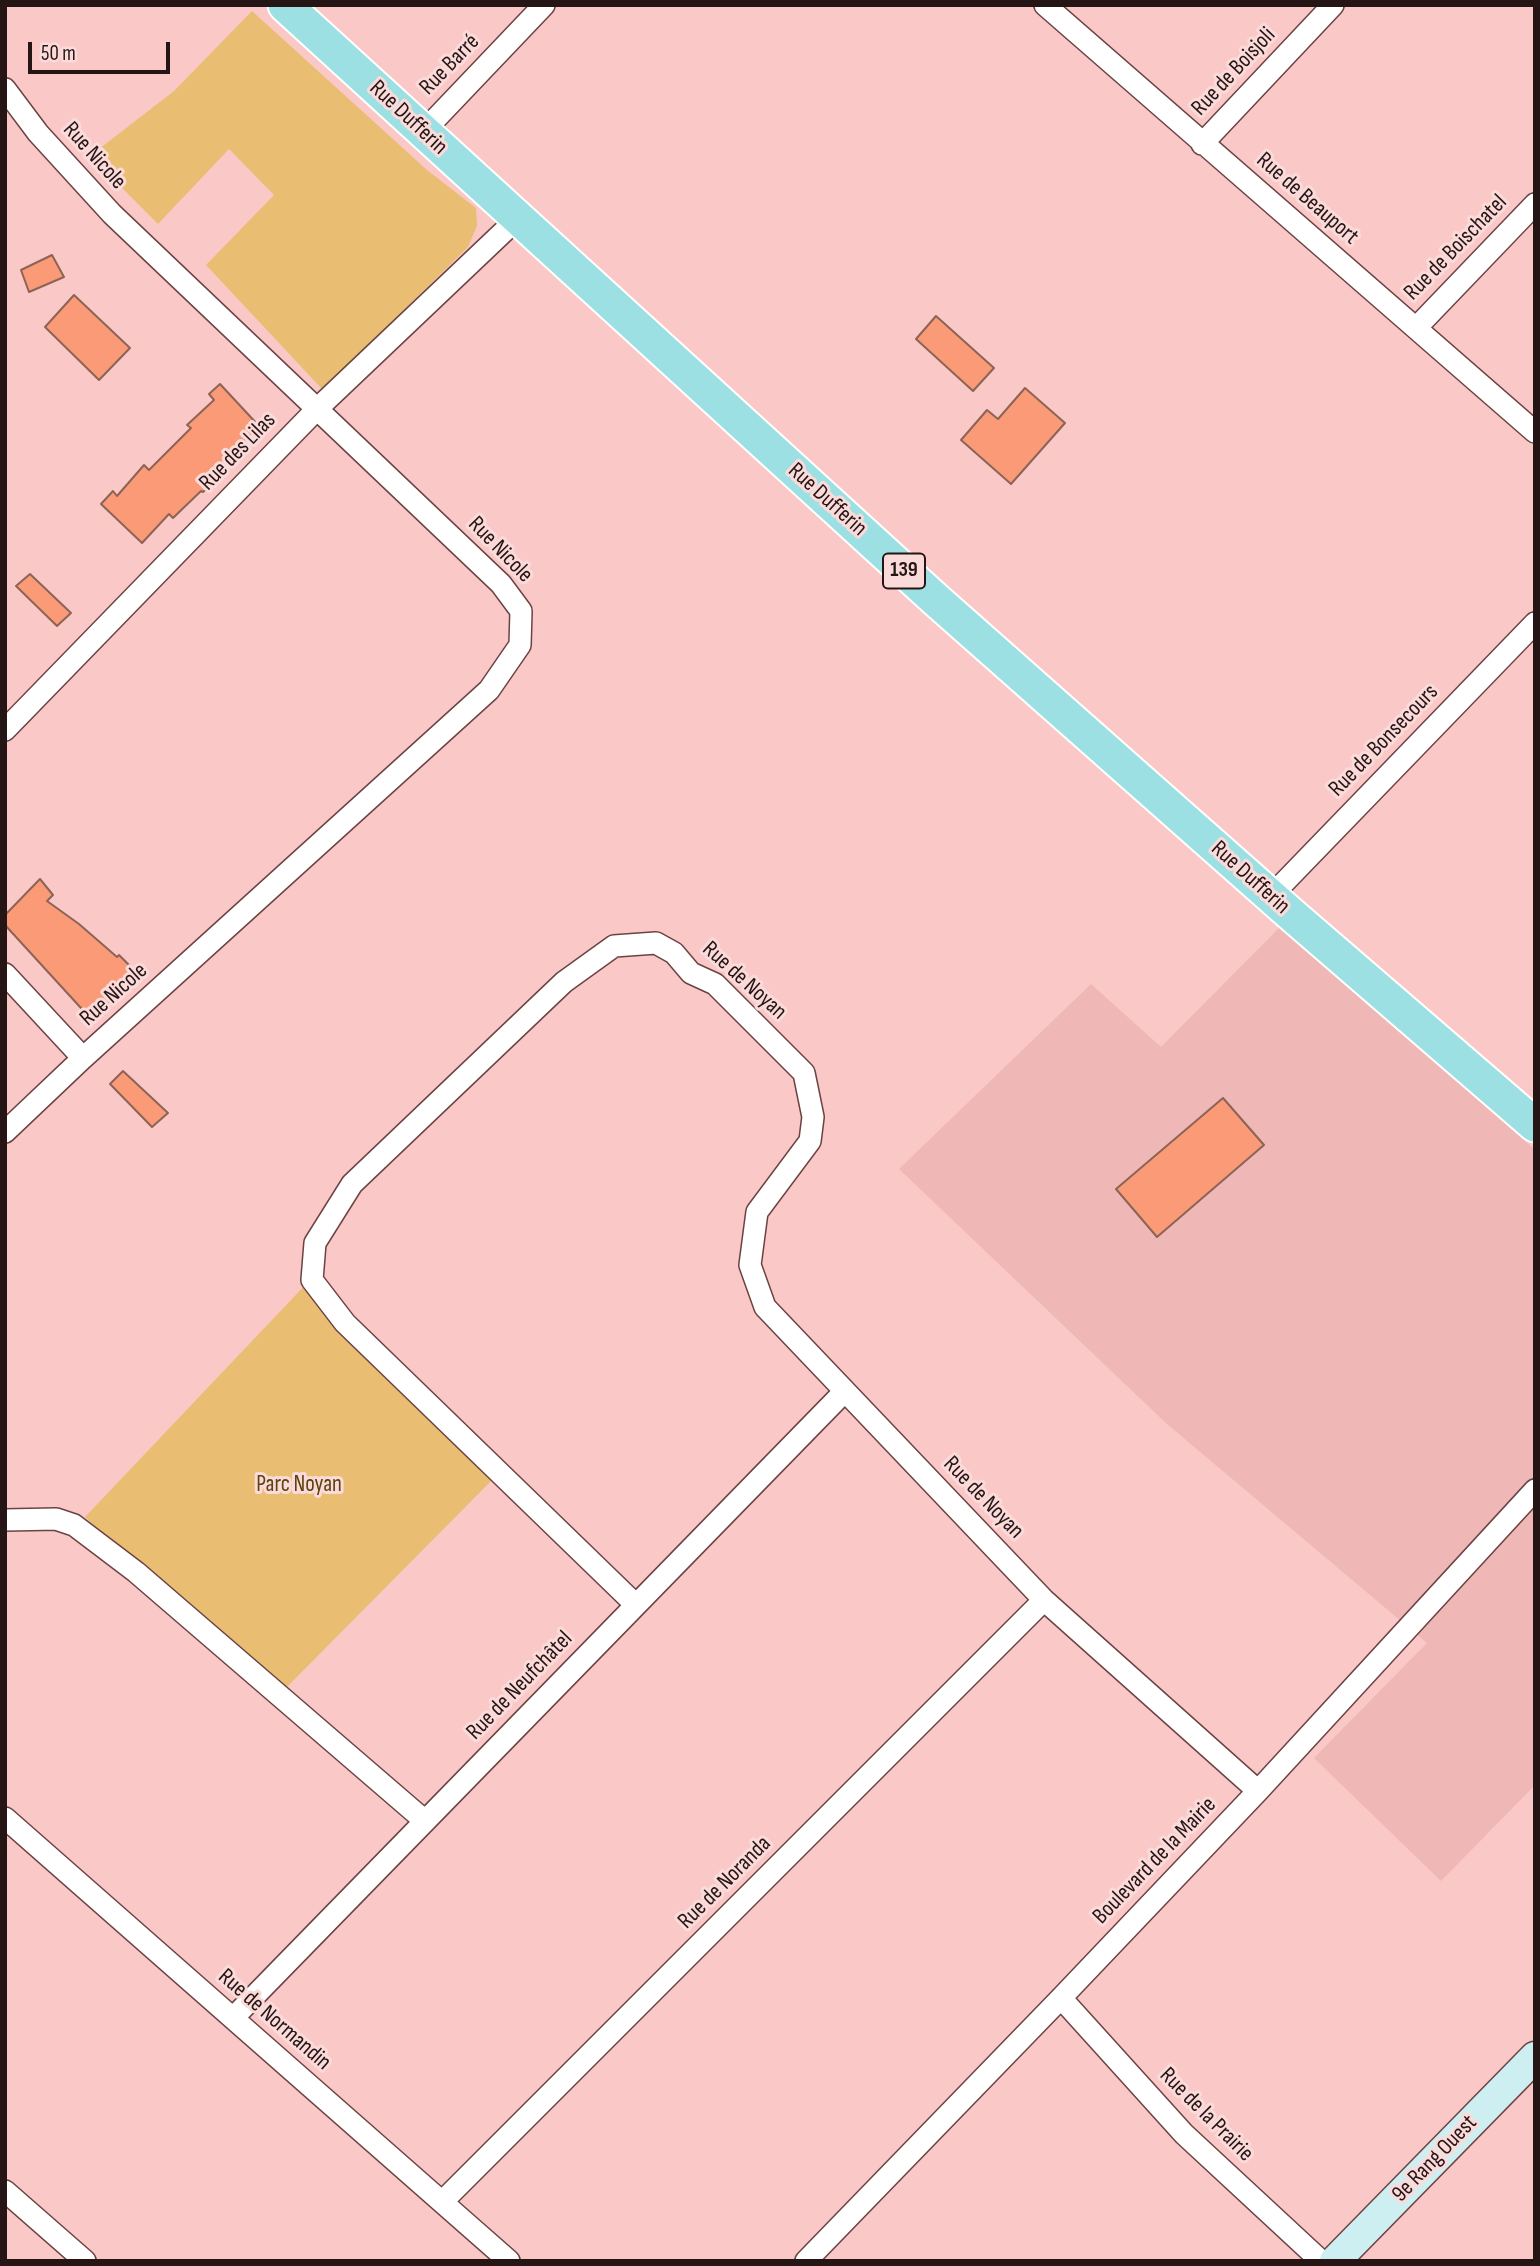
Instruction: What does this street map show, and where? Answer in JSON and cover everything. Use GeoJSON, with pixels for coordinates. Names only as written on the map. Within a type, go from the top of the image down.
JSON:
{"type":"FeatureCollection","features":[{"type":"Feature","properties":{"kind":"main road","name":"Rue Dufferin"},"geometry":{"type":"LineString","coordinates":[[285,5],[925,590],[1535,1125]]}},
{"type":"Feature","properties":{"kind":"street","name":"Rue Barré"},"geometry":{"type":"LineString","coordinates":[[424,131],[544,5]]}},
{"type":"Feature","properties":{"kind":"street","name":"Rue de Beauport"},"geometry":{"type":"LineString","coordinates":[[1045,5],[1535,432]]}},
{"type":"Feature","properties":{"kind":"street","name":"Rue de Boisjoli"},"geometry":{"type":"LineString","coordinates":[[1202,144],[1333,5]]}},
{"type":"Feature","properties":{"kind":"street","name":"Rue Nicole"},"geometry":{"type":"LineString","coordinates":[[5,89],[38,133],[112,214],[501,584],[521,611],[520,645],[489,690],[5,1132]]}},
{"type":"Feature","properties":{"kind":"street","name":"Rue de Boischatel"},"geometry":{"type":"LineString","coordinates":[[1416,328],[1535,204]]}},
{"type":"Feature","properties":{"kind":"street","name":"Rue des Lilas"},"geometry":{"type":"LineString","coordinates":[[5,730],[318,408],[517,219]]}},
{"type":"Feature","properties":{"kind":"street","name":"Rue de Bonsecours"},"geometry":{"type":"LineString","coordinates":[[1271,895],[1535,623]]}},
{"type":"Feature","properties":{"kind":"street","name":"Rue de Noyan"},"geometry":{"type":"LineString","coordinates":[[636,1605],[345,1323],[312,1280],[315,1243],[352,1184],[564,982],[614,946],[656,943],[674,953],[691,973],[715,984],[804,1073],[813,1117],[810,1141],[757,1213],[750,1265],[765,1307],[1044,1600],[1258,1791]]}},
{"type":"Feature","properties":{"kind":"street"},"geometry":{"type":"LineString","coordinates":[[5,974],[83,1058]]}},
{"type":"Feature","properties":{"kind":"street","name":"Rue de Neufchâtel"},"geometry":{"type":"LineString","coordinates":[[233,2018],[845,1391]]}},
{"type":"Feature","properties":{"kind":"street","name":"Boulevard de la Mairie"},"geometry":{"type":"LineString","coordinates":[[806,2261],[1258,1791],[1535,1490]]}},
{"type":"Feature","properties":{"kind":"street"},"geometry":{"type":"LineString","coordinates":[[5,1520],[56,1519],[74,1525],[136,1572],[425,1821]]}},
{"type":"Feature","properties":{"kind":"street","name":"Rue de Noranda"},"geometry":{"type":"LineString","coordinates":[[442,2202],[1044,1600]]}},
{"type":"Feature","properties":{"kind":"street","name":"Rue de Normandin"},"geometry":{"type":"LineString","coordinates":[[5,1818],[509,2261]]}},
{"type":"Feature","properties":{"kind":"street","name":"Rue de la Prairie"},"geometry":{"type":"LineString","coordinates":[[1061,1998],[1184,2134],[1321,2261]]}},
{"type":"Feature","properties":{"kind":"street","name":"9e Rang Ouest"},"geometry":{"type":"LineString","coordinates":[[1335,2261],[1535,2057]]}},
{"type":"Feature","properties":{"kind":"street"},"geometry":{"type":"LineString","coordinates":[[5,2192],[85,2261]]}},
{"type":"Feature","properties":{"kind":"shaded area"},"geometry":{"type":"Polygon","coordinates":[[[1282,925],[1535,1150],[1535,1785],[1441,1881],[1314,1758],[1427,1643],[1167,1424],[899,1169],[1091,984],[1161,1047],[1282,925]]]}},
{"type":"Feature","properties":{"kind":"green space"},"geometry":{"type":"Polygon","coordinates":[[[252,11],[427,170],[476,208],[477,226],[468,247],[323,390],[206,265],[274,195],[229,149],[158,224],[90,156],[174,91],[252,11]]]}},
{"type":"Feature","properties":{"kind":"green space","name":"Parc Noyan"},"geometry":{"type":"Polygon","coordinates":[[[309,1281],[501,1471],[276,1698],[85,1517],[309,1281]]]}},
{"type":"Feature","properties":{"kind":"building"},"geometry":{"type":"Polygon","coordinates":[[[52,255],[64,277],[29,292],[21,270],[52,255]]]}},
{"type":"Feature","properties":{"kind":"building"},"geometry":{"type":"Polygon","coordinates":[[[74,295],[130,348],[99,380],[45,327],[74,295]]]}},
{"type":"Feature","properties":{"kind":"building"},"geometry":{"type":"Polygon","coordinates":[[[936,316],[994,368],[973,391],[916,339],[936,316]]]}},
{"type":"Feature","properties":{"kind":"building"},"geometry":{"type":"Polygon","coordinates":[[[220,384],[259,426],[235,449],[239,453],[210,476],[215,481],[173,518],[169,514],[142,543],[101,504],[113,491],[117,496],[144,465],[149,470],[191,428],[187,425],[214,400],[209,394],[220,384]]]}},
{"type":"Feature","properties":{"kind":"building"},"geometry":{"type":"Polygon","coordinates":[[[1025,388],[1065,423],[1011,484],[961,440],[987,410],[998,419],[1025,388]]]}},
{"type":"Feature","properties":{"kind":"building"},"geometry":{"type":"Polygon","coordinates":[[[30,574],[71,613],[57,626],[16,586],[30,574]]]}},
{"type":"Feature","properties":{"kind":"building"},"geometry":{"type":"Polygon","coordinates":[[[40,879],[53,895],[47,901],[117,957],[119,955],[138,974],[91,1019],[5,925],[5,915],[40,879]]]}},
{"type":"Feature","properties":{"kind":"building"},"geometry":{"type":"Polygon","coordinates":[[[123,1071],[168,1113],[152,1127],[110,1084],[123,1071]]]}},
{"type":"Feature","properties":{"kind":"building"},"geometry":{"type":"Polygon","coordinates":[[[1223,1098],[1264,1145],[1157,1237],[1116,1189],[1223,1098]]]}}]}
